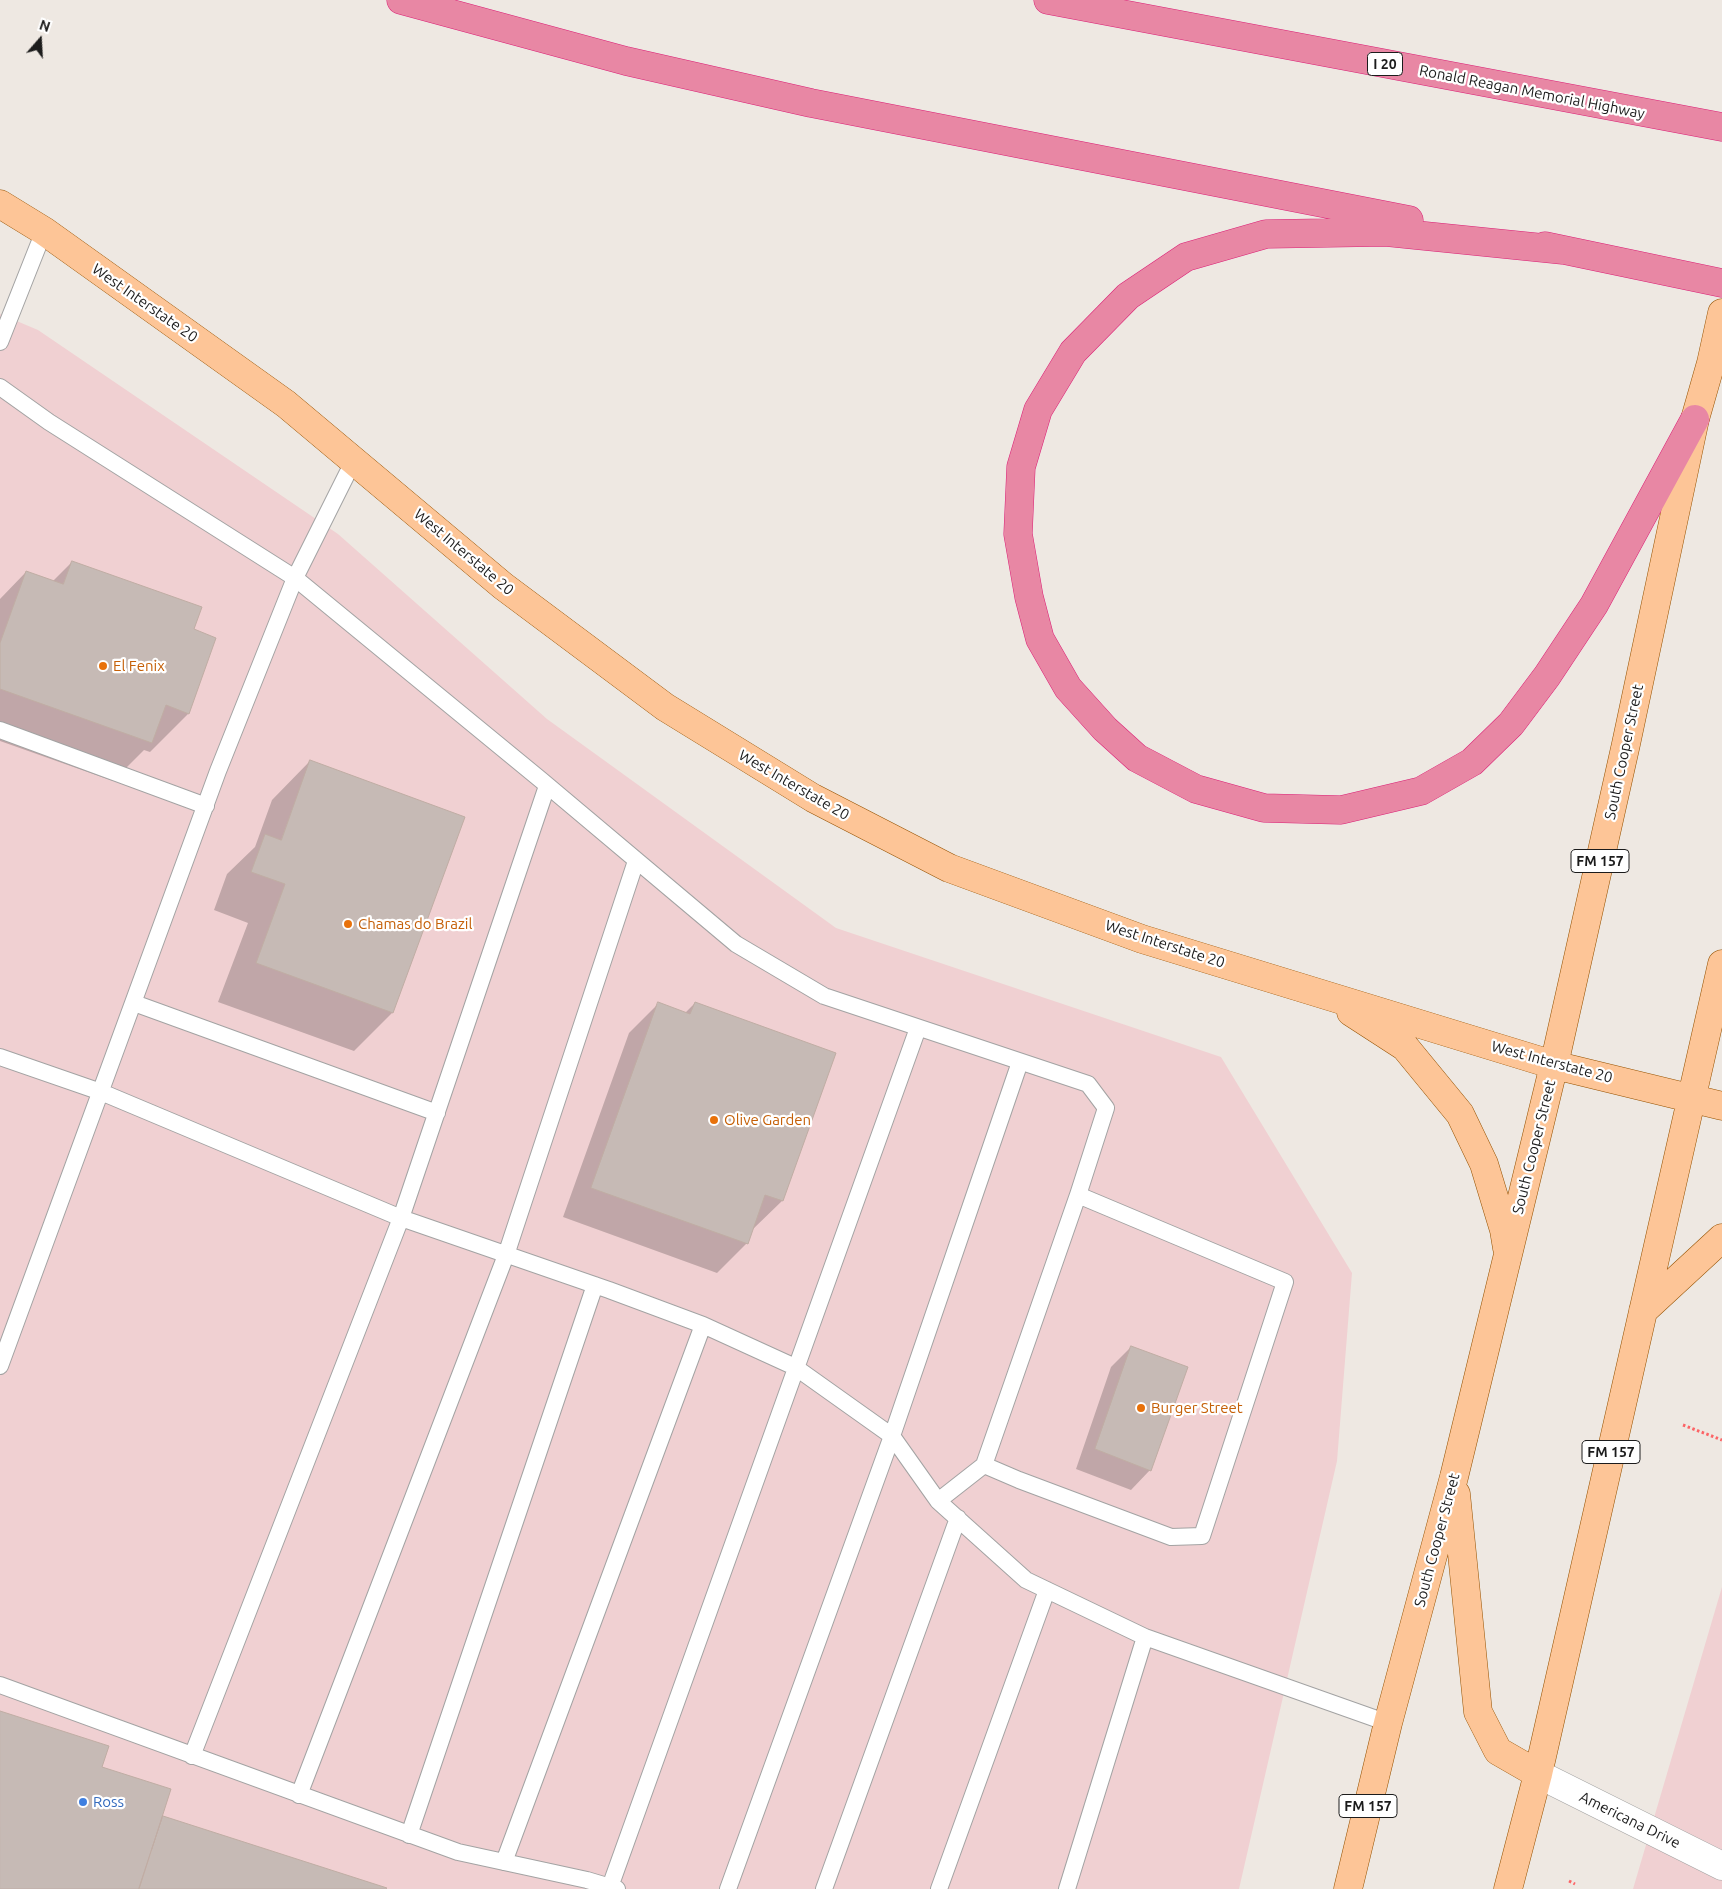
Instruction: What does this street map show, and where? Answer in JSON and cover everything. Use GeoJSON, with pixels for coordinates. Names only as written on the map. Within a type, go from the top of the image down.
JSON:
{"type":"FeatureCollection","features":[{"type":"Feature","properties":{"kind":"highway"},"geometry":{"type":"LineString","coordinates":[[401,0],[626,61],[811,103],[1722,283]]}},
{"type":"Feature","properties":{"kind":"highway","name":"Ronald Reagan Memorial Highway"},"geometry":{"type":"LineString","coordinates":[[1048,0],[1722,127]]}},
{"type":"Feature","properties":{"kind":"highway"},"geometry":{"type":"LineString","coordinates":[[1562,250],[1386,232],[1266,234],[1186,257],[1128,296],[1073,352],[1038,410],[1021,467],[1018,534],[1029,597],[1040,639],[1068,688],[1105,729],[1138,758],[1196,789],[1264,808],[1341,810],[1421,791],[1472,762],[1510,724],[1547,676],[1594,606],[1695,419]]}},
{"type":"Feature","properties":{"kind":"main road","name":"West Interstate 20"},"geometry":{"type":"LineString","coordinates":[[0,204],[44,231],[286,404],[503,586],[665,707],[813,798],[949,868],[1142,939],[1554,1065],[1722,1106]]}},
{"type":"Feature","properties":{"kind":"main road","name":"South Cooper Street"},"geometry":{"type":"LineString","coordinates":[[1348,1889],[1388,1723],[1454,1478],[1554,1065],[1628,734],[1695,419],[1711,363],[1722,313]]}},
{"type":"Feature","properties":{"kind":"main road","name":"FM 157"},"geometry":{"type":"LineString","coordinates":[[1508,1889],[1538,1774],[1722,964]]}},
{"type":"Feature","properties":{"kind":"main road"},"geometry":{"type":"LineString","coordinates":[[1322,994],[1406,1047],[1460,1114],[1484,1164],[1504,1230],[1508,1256]]}},
{"type":"Feature","properties":{"kind":"main road"},"geometry":{"type":"LineString","coordinates":[[1643,1312],[1722,1238]]}},
{"type":"Feature","properties":{"kind":"main road"},"geometry":{"type":"LineString","coordinates":[[1454,1478],[1478,1712],[1498,1751],[1538,1774]]}},
{"type":"Feature","properties":{"kind":"street","name":"Americana Drive"},"geometry":{"type":"LineString","coordinates":[[1538,1774],[1722,1866]]}},
{"type":"Feature","properties":{"kind":"lane"},"geometry":{"type":"LineString","coordinates":[[0,342],[44,231]]}},
{"type":"Feature","properties":{"kind":"lane"},"geometry":{"type":"LineString","coordinates":[[0,387],[49,422],[295,578],[736,944],[824,996],[1088,1084],[1106,1108],[1078,1195],[984,1464],[938,1500]]}},
{"type":"Feature","properties":{"kind":"lane"},"geometry":{"type":"LineString","coordinates":[[0,1366],[206,806],[295,578],[354,460]]}},
{"type":"Feature","properties":{"kind":"lane"},"geometry":{"type":"LineString","coordinates":[[0,730],[206,806]]}},
{"type":"Feature","properties":{"kind":"lane"},"geometry":{"type":"LineString","coordinates":[[192,1756],[401,1218],[547,786]]}},
{"type":"Feature","properties":{"kind":"lane"},"geometry":{"type":"LineString","coordinates":[[299,1795],[506,1254],[636,861]]}},
{"type":"Feature","properties":{"kind":"lane"},"geometry":{"type":"LineString","coordinates":[[134,1003],[437,1113]]}},
{"type":"Feature","properties":{"kind":"lane"},"geometry":{"type":"LineString","coordinates":[[0,1686],[458,1852],[614,1888],[795,1367],[918,1028]]}},
{"type":"Feature","properties":{"kind":"lane"},"geometry":{"type":"LineString","coordinates":[[0,1057],[101,1092],[401,1218],[595,1285],[703,1325],[795,1367],[892,1436],[938,1500],[1026,1580],[1146,1637],[1388,1723]]}},
{"type":"Feature","properties":{"kind":"lane"},"geometry":{"type":"LineString","coordinates":[[728,1889],[892,1436],[1020,1062]]}},
{"type":"Feature","properties":{"kind":"lane"},"geometry":{"type":"LineString","coordinates":[[984,1464],[1019,1480],[1171,1537],[1202,1536],[1285,1282],[1078,1195]]}},
{"type":"Feature","properties":{"kind":"lane"},"geometry":{"type":"LineString","coordinates":[[410,1835],[595,1285]]}},
{"type":"Feature","properties":{"kind":"lane"},"geometry":{"type":"LineString","coordinates":[[504,1862],[703,1325]]}},
{"type":"Feature","properties":{"kind":"lane"},"geometry":{"type":"LineString","coordinates":[[824,1889],[958,1518]]}},
{"type":"Feature","properties":{"kind":"lane"},"geometry":{"type":"LineString","coordinates":[[939,1889],[1048,1590]]}},
{"type":"Feature","properties":{"kind":"lane"},"geometry":{"type":"LineString","coordinates":[[1067,1889],[1146,1637]]}},
{"type":"Feature","properties":{"kind":"path"},"geometry":{"type":"LineString","coordinates":[[1683,1425],[1722,1440]]}},
{"type":"Feature","properties":{"kind":"path"},"geometry":{"type":"LineString","coordinates":[[1569,1881],[1575,1884]]}},
{"type":"Feature","properties":{"kind":"shaded area"},"geometry":{"type":"Polygon","coordinates":[[[0,314],[38,330],[338,534],[547,719],[836,928],[1221,1057],[1352,1273],[1337,1461],[1239,1889],[0,1889],[0,314]]]}},
{"type":"Feature","properties":{"kind":"shaded area"},"geometry":{"type":"Polygon","coordinates":[[[1722,1587],[1722,1889],[1633,1889],[1722,1587]]]}},
{"type":"Feature","properties":{"kind":"building","name":"El Fenix"},"geometry":{"type":"Polygon","coordinates":[[[72,561],[202,607],[194,629],[216,638],[189,714],[166,705],[152,743],[0,689],[0,643],[26,571],[63,584],[72,561]]]}},
{"type":"Feature","properties":{"kind":"building","name":"Chamas do Brazil"},"geometry":{"type":"Polygon","coordinates":[[[310,760],[465,817],[393,1013],[256,963],[285,884],[251,872],[265,834],[281,840],[310,760]]]}},
{"type":"Feature","properties":{"kind":"building","name":"Olive Garden"},"geometry":{"type":"Polygon","coordinates":[[[658,1002],[690,1014],[695,1002],[836,1053],[783,1201],[765,1195],[748,1244],[591,1188],[658,1002]]]}},
{"type":"Feature","properties":{"kind":"building","name":"Burger Street"},"geometry":{"type":"Polygon","coordinates":[[[1131,1346],[1188,1367],[1151,1471],[1095,1449],[1131,1346]]]}},
{"type":"Feature","properties":{"kind":"building","name":"Ross"},"geometry":{"type":"Polygon","coordinates":[[[0,1711],[109,1746],[102,1767],[171,1789],[139,1889],[0,1889],[0,1711]]]}},
{"type":"Feature","properties":{"kind":"building"},"geometry":{"type":"Polygon","coordinates":[[[163,1816],[387,1888],[139,1889],[163,1816]]]}},
{"type":"Feature","properties":{"kind":"place","name":"El Fenix"},"geometry":{"type":"Point","coordinates":[103,666]}},
{"type":"Feature","properties":{"kind":"place","name":"Chamas do Brazil"},"geometry":{"type":"Point","coordinates":[348,924]}},
{"type":"Feature","properties":{"kind":"place","name":"Olive Garden"},"geometry":{"type":"Point","coordinates":[714,1120]}},
{"type":"Feature","properties":{"kind":"place","name":"Burger Street"},"geometry":{"type":"Point","coordinates":[1141,1408]}},
{"type":"Feature","properties":{"kind":"place","name":"Ross"},"geometry":{"type":"Point","coordinates":[83,1802]}}]}
